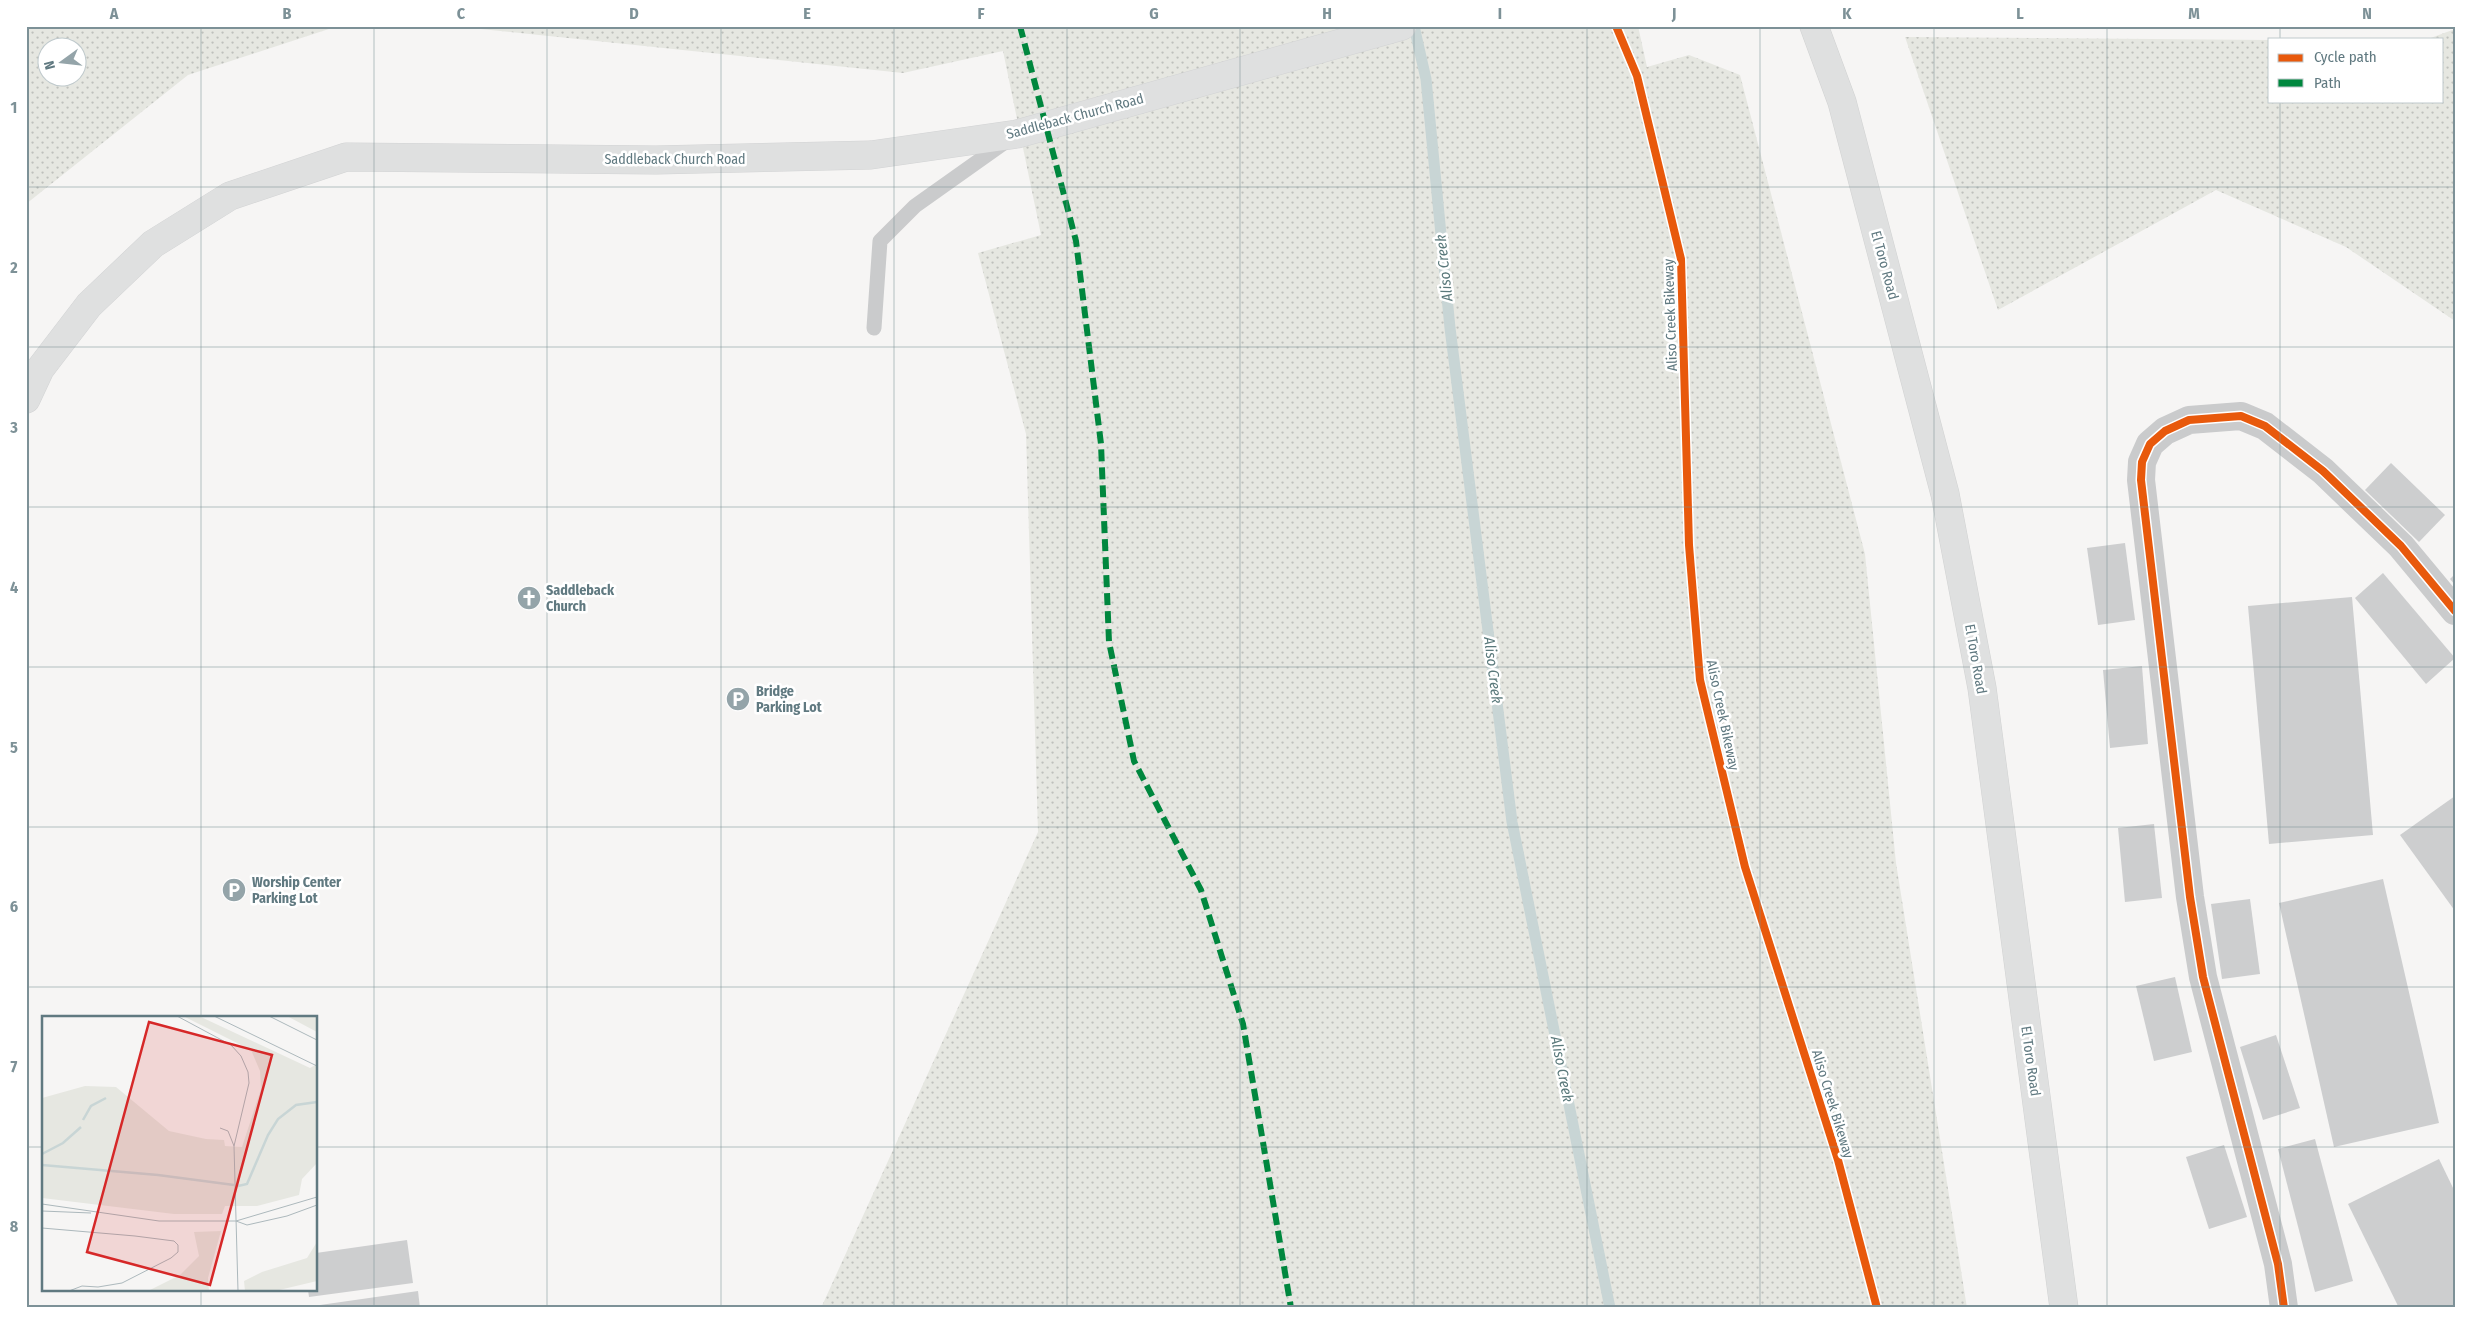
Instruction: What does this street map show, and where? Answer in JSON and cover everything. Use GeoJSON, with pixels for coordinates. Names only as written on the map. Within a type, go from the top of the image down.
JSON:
{"type":"FeatureCollection","features":[{"type":"Feature","properties":{"kind":"main road","name":"Saddleback Church Road"},"geometry":{"type":"LineString","coordinates":[[26,399],[40,369],[89,306],[153,244],[230,196],[346,157],[656,160],[871,156],[1017,134],[1402,26]]}},
{"type":"Feature","properties":{"kind":"main road","name":"El Toro Road"},"geometry":{"type":"LineString","coordinates":[[1814,26],[1842,102],[1945,494],[1982,688],[2064,1308]]}},
{"type":"Feature","properties":{"kind":"street"},"geometry":{"type":"LineString","coordinates":[[2284,1308],[2278,1264],[2203,977],[2190,897],[2141,480],[2142,462],[2150,444],[2165,431],[2189,420],[2241,416],[2265,426],[2323,471],[2401,546],[2455,611]]}},
{"type":"Feature","properties":{"kind":"lane"},"geometry":{"type":"LineString","coordinates":[[874,328],[880,242],[915,206],[1017,134]]}},
{"type":"Feature","properties":{"kind":"shaded area"},"geometry":{"type":"Polygon","coordinates":[[[26,26],[338,26],[188,75],[26,204],[26,26]]]}},
{"type":"Feature","properties":{"kind":"shaded area"},"geometry":{"type":"Polygon","coordinates":[[[452,26],[1638,26],[1647,67],[1689,55],[1740,75],[1865,554],[1896,863],[1967,1308],[821,1308],[1038,832],[1026,434],[978,253],[1041,235],[1003,51],[903,73],[452,26]]]}},
{"type":"Feature","properties":{"kind":"shaded area"},"geometry":{"type":"Polygon","coordinates":[[[2455,29],[2455,321],[2346,247],[2216,190],[1998,310],[1905,37],[2268,40],[2268,102],[2444,102],[2444,38],[2431,38],[2455,29]]]}},
{"type":"Feature","properties":{"kind":"building"},"geometry":{"type":"Polygon","coordinates":[[[2391,463],[2445,515],[2419,542],[2365,490],[2391,463]]]}},
{"type":"Feature","properties":{"kind":"building"},"geometry":{"type":"Polygon","coordinates":[[[2125,543],[2135,620],[2098,625],[2087,548],[2125,543]]]}},
{"type":"Feature","properties":{"kind":"building"},"geometry":{"type":"Polygon","coordinates":[[[2383,573],[2455,658],[2426,684],[2355,598],[2383,573]]]}},
{"type":"Feature","properties":{"kind":"building"},"geometry":{"type":"Polygon","coordinates":[[[2455,574],[2455,585],[2450,579],[2455,574]]]}},
{"type":"Feature","properties":{"kind":"building"},"geometry":{"type":"Polygon","coordinates":[[[2352,597],[2373,835],[2269,844],[2248,606],[2352,597]]]}},
{"type":"Feature","properties":{"kind":"building"},"geometry":{"type":"Polygon","coordinates":[[[2142,666],[2148,744],[2110,748],[2103,670],[2142,666]]]}},
{"type":"Feature","properties":{"kind":"building"},"geometry":{"type":"Polygon","coordinates":[[[2455,796],[2455,911],[2400,835],[2455,796]]]}},
{"type":"Feature","properties":{"kind":"building"},"geometry":{"type":"Polygon","coordinates":[[[2154,824],[2162,898],[2125,902],[2118,828],[2154,824]]]}},
{"type":"Feature","properties":{"kind":"building"},"geometry":{"type":"Polygon","coordinates":[[[2383,879],[2439,1123],[2334,1147],[2279,903],[2383,879]]]}},
{"type":"Feature","properties":{"kind":"building"},"geometry":{"type":"Polygon","coordinates":[[[2250,899],[2260,974],[2222,979],[2211,904],[2250,899]]]}},
{"type":"Feature","properties":{"kind":"building"},"geometry":{"type":"Polygon","coordinates":[[[2175,977],[2192,1052],[2154,1061],[2136,986],[2175,977]]]}},
{"type":"Feature","properties":{"kind":"building"},"geometry":{"type":"Polygon","coordinates":[[[2276,1035],[2300,1108],[2263,1120],[2240,1047],[2276,1035]]]}},
{"type":"Feature","properties":{"kind":"building"},"geometry":{"type":"Polygon","coordinates":[[[2315,1139],[2353,1281],[2315,1292],[2278,1149],[2315,1139]]]}},
{"type":"Feature","properties":{"kind":"building"},"geometry":{"type":"Polygon","coordinates":[[[2224,1145],[2247,1217],[2209,1229],[2186,1157],[2224,1145]]]}},
{"type":"Feature","properties":{"kind":"building"},"geometry":{"type":"Polygon","coordinates":[[[2439,1159],[2455,1192],[2455,1308],[2399,1308],[2348,1204],[2439,1159]]]}},
{"type":"Feature","properties":{"kind":"building"},"geometry":{"type":"Polygon","coordinates":[[[407,1240],[413,1283],[309,1297],[308,1292],[318,1292],[318,1253],[407,1240]]]}},
{"type":"Feature","properties":{"kind":"building"},"geometry":{"type":"Polygon","coordinates":[[[418,1291],[420,1308],[306,1308],[306,1307],[418,1291]]]}},
{"type":"Feature","properties":{"kind":"waterway","name":"Aliso Creek"},"geometry":{"type":"LineString","coordinates":[[1414,26],[1426,79],[1450,328],[1512,822],[1610,1308]]}},
{"type":"Feature","properties":{"kind":"marked path"},"geometry":{"type":"LineString","coordinates":[[1020,26],[1076,241],[1101,444],[1109,642],[1134,761],[1201,890],[1243,1024],[1291,1308]]}},
{"type":"Feature","properties":{"kind":"cycle path","name":"Aliso Creek Bikeway"},"geometry":{"type":"LineString","coordinates":[[1616,26],[1637,76],[1681,259],[1689,545],[1700,680],[1745,867],[1838,1160],[1877,1308]]}},
{"type":"Feature","properties":{"kind":"cycle path"},"geometry":{"type":"LineString","coordinates":[[2284,1308],[2278,1264],[2203,977],[2190,897],[2141,480],[2142,462],[2150,444],[2165,431],[2189,420],[2241,416],[2265,426],[2323,471],[2401,546],[2455,611]]}},
{"type":"Feature","properties":{"kind":"place","name":"Saddleback Church"},"geometry":{"type":"Point","coordinates":[529,598]}},
{"type":"Feature","properties":{"kind":"place","name":"Bridge Parking Lot"},"geometry":{"type":"Point","coordinates":[738,699]}},
{"type":"Feature","properties":{"kind":"place","name":"Worship Center Parking Lot"},"geometry":{"type":"Point","coordinates":[234,890]}}]}
